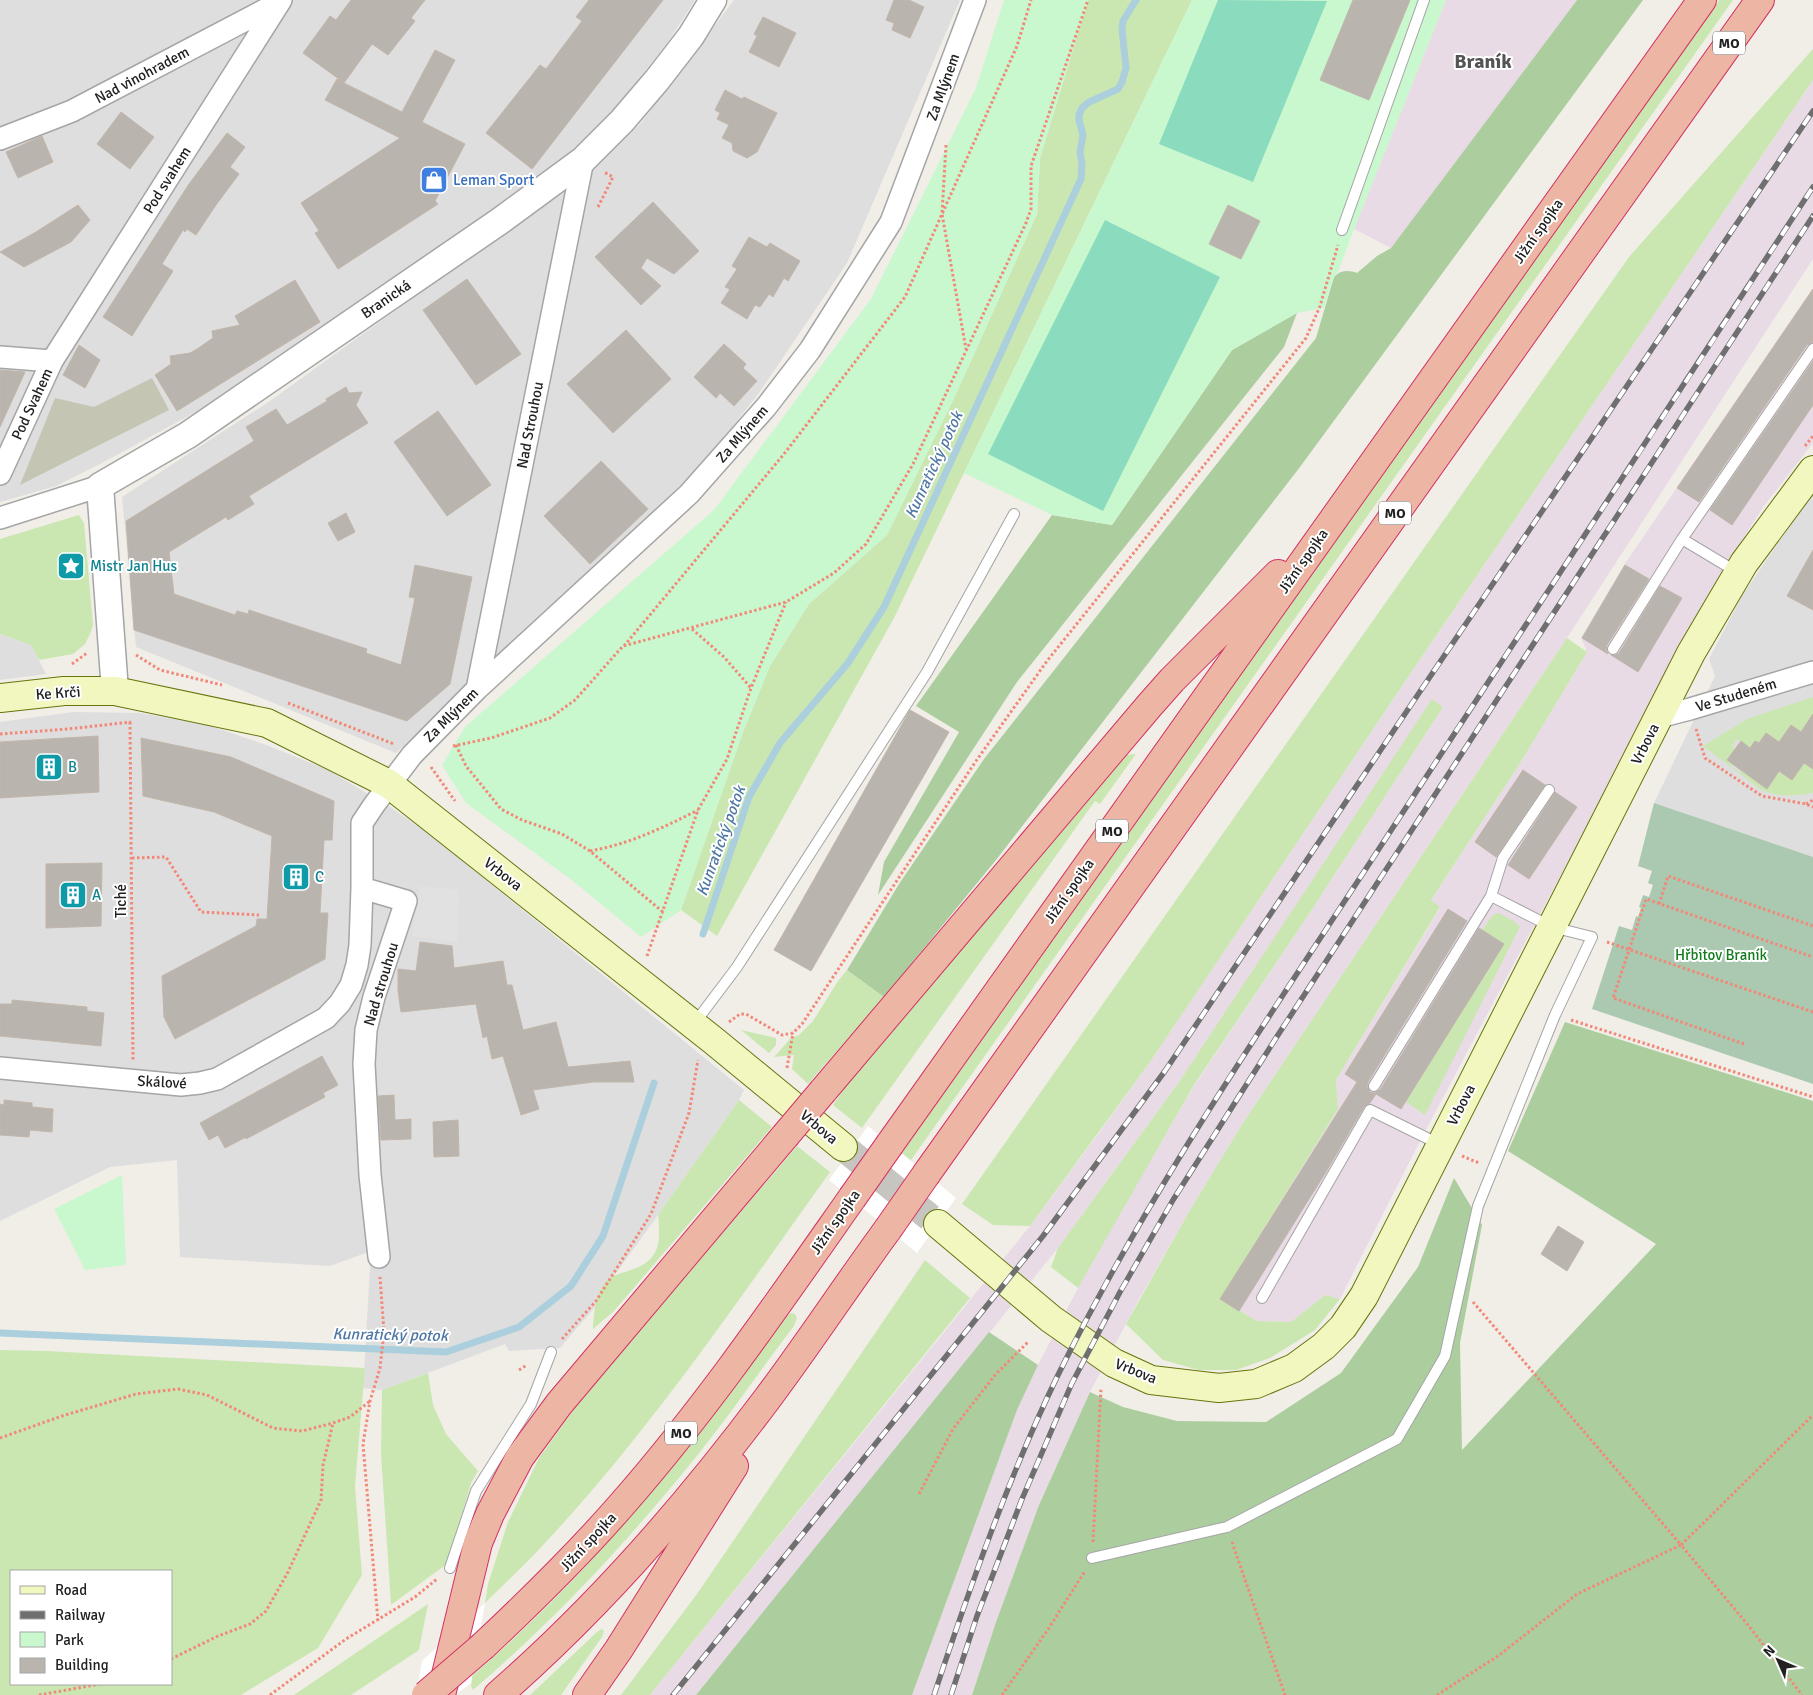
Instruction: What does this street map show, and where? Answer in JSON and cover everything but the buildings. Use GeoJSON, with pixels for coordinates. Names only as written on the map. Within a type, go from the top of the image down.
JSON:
{"type":"FeatureCollection","features":[{"type":"Feature","properties":{"kind":"highway","name":"Jižní spojka"},"geometry":{"type":"LineString","coordinates":[[426,1695],[535,1598],[580,1552],[664,1455],[722,1379],[1702,0]]}},
{"type":"Feature","properties":{"kind":"highway","name":"MO"},"geometry":{"type":"LineString","coordinates":[[498,1695],[570,1629],[658,1535],[768,1398],[1760,0]]}},
{"type":"Feature","properties":{"kind":"highway"},"geometry":{"type":"LineString","coordinates":[[441,1695],[478,1543],[493,1506],[520,1457],[538,1430],[1149,706],[1172,680],[1334,518]]}},
{"type":"Feature","properties":{"kind":"highway"},"geometry":{"type":"LineString","coordinates":[[587,1695],[619,1649],[847,1285]]}},
{"type":"Feature","properties":{"kind":"main road","name":"Vrbova"},"geometry":{"type":"LineString","coordinates":[[938,1224],[1051,1319],[1114,1363],[1151,1380],[1220,1388],[1256,1384],[1294,1368],[1324,1346],[1343,1327],[1364,1296],[1691,653],[1738,573],[1813,470]]}},
{"type":"Feature","properties":{"kind":"main road","name":"Ke Krči"},"geometry":{"type":"LineString","coordinates":[[0,698],[64,691],[115,691]]}},
{"type":"Feature","properties":{"kind":"main road","name":"Vrbova"},"geometry":{"type":"LineString","coordinates":[[115,691],[267,723],[390,784],[843,1147]]}},
{"type":"Feature","properties":{"kind":"street","name":"Branická"},"geometry":{"type":"LineString","coordinates":[[0,518],[100,486],[188,434],[500,221],[583,160],[622,122],[691,36],[713,0]]}},
{"type":"Feature","properties":{"kind":"street","name":"Za Mlýnem"},"geometry":{"type":"LineString","coordinates":[[390,784],[418,748],[477,689],[689,494],[766,408],[810,350],[891,222],[928,130],[975,0]]}},
{"type":"Feature","properties":{"kind":"street","name":"Nad vinohradem"},"geometry":{"type":"LineString","coordinates":[[0,139],[72,111],[280,1]]}},
{"type":"Feature","properties":{"kind":"street","name":"Pod svahem"},"geometry":{"type":"LineString","coordinates":[[52,361],[280,1]]}},
{"type":"Feature","properties":{"kind":"street","name":"Nad Strouhou"},"geometry":{"type":"LineString","coordinates":[[477,689],[583,160]]}},
{"type":"Feature","properties":{"kind":"street"},"geometry":{"type":"LineString","coordinates":[[0,357],[52,361]]}},
{"type":"Feature","properties":{"kind":"street","name":"Pod Svahem"},"geometry":{"type":"LineString","coordinates":[[0,474],[52,361]]}},
{"type":"Feature","properties":{"kind":"street"},"geometry":{"type":"LineString","coordinates":[[100,486],[115,691]]}},
{"type":"Feature","properties":{"kind":"street","name":"Ve Studeném"},"geometry":{"type":"LineString","coordinates":[[1658,717],[1813,672]]}},
{"type":"Feature","properties":{"kind":"street"},"geometry":{"type":"LineString","coordinates":[[362,888],[362,823],[390,784]]}},
{"type":"Feature","properties":{"kind":"street","name":"Skálové"},"geometry":{"type":"LineString","coordinates":[[0,1068],[181,1085],[217,1079],[326,1018],[340,1002],[350,985],[358,965],[362,888]]}},
{"type":"Feature","properties":{"kind":"street","name":"Nad strouhou"},"geometry":{"type":"LineString","coordinates":[[362,888],[406,901],[374,997],[366,1030],[364,1064],[370,1175],[379,1256]]}},
{"type":"Feature","properties":{"kind":"lane"},"geometry":{"type":"LineString","coordinates":[[1342,230],[1424,0]]}},
{"type":"Feature","properties":{"kind":"lane"},"geometry":{"type":"LineString","coordinates":[[1613,649],[1682,539],[1813,349]]}},
{"type":"Feature","properties":{"kind":"lane"},"geometry":{"type":"LineString","coordinates":[[693,1025],[737,968],[927,672],[1014,514]]}},
{"type":"Feature","properties":{"kind":"lane"},"geometry":{"type":"LineString","coordinates":[[1682,539],[1738,573]]}},
{"type":"Feature","properties":{"kind":"lane"},"geometry":{"type":"LineString","coordinates":[[1374,1086],[1490,896],[1503,858],[1548,790]]}},
{"type":"Feature","properties":{"kind":"lane"},"geometry":{"type":"LineString","coordinates":[[1092,1558],[1227,1527],[1397,1439],[1445,1356],[1478,1206],[1555,1016],[1592,937],[1552,927],[1490,896]]}},
{"type":"Feature","properties":{"kind":"lane"},"geometry":{"type":"LineString","coordinates":[[1262,1298],[1370,1110],[1442,1145]]}},
{"type":"Feature","properties":{"kind":"lane"},"geometry":{"type":"LineString","coordinates":[[450,1568],[476,1490],[531,1404],[550,1352]]}},
{"type":"Feature","properties":{"kind":"path"},"geometry":{"type":"LineString","coordinates":[[449,746],[491,738],[550,718],[575,700],[623,646],[784,454],[906,298],[1017,46],[1031,0]]}},
{"type":"Feature","properties":{"kind":"path"},"geometry":{"type":"LineString","coordinates":[[623,646],[692,629],[786,602],[834,573],[866,544],[913,464],[1026,223],[1031,209],[1031,166],[1088,0]]}},
{"type":"Feature","properties":{"kind":"path"},"geometry":{"type":"LineString","coordinates":[[928,130],[946,133],[942,214],[966,349]]}},
{"type":"Feature","properties":{"kind":"path"},"geometry":{"type":"LineString","coordinates":[[728,1022],[740,1014],[746,1014],[782,1035],[793,1033],[802,1024],[976,761],[1047,661],[1306,338],[1320,306],[1342,230]]}},
{"type":"Feature","properties":{"kind":"path"},"geometry":{"type":"LineString","coordinates":[[648,956],[698,810],[727,758],[751,688],[786,602]]}},
{"type":"Feature","properties":{"kind":"path"},"geometry":{"type":"LineString","coordinates":[[692,629],[724,657],[751,688]]}},
{"type":"Feature","properties":{"kind":"path"},"geometry":{"type":"LineString","coordinates":[[69,665],[76,662],[89,650]]}},
{"type":"Feature","properties":{"kind":"path"},"geometry":{"type":"LineString","coordinates":[[134,653],[160,670],[226,686]]}},
{"type":"Feature","properties":{"kind":"path"},"geometry":{"type":"LineString","coordinates":[[282,700],[393,743]]}},
{"type":"Feature","properties":{"kind":"path"},"geometry":{"type":"LineString","coordinates":[[1690,709],[1705,758],[1762,796],[1813,807]]}},
{"type":"Feature","properties":{"kind":"path","name":"Tiché"},"geometry":{"type":"LineString","coordinates":[[130,722],[134,1081]]}},
{"type":"Feature","properties":{"kind":"path"},"geometry":{"type":"LineString","coordinates":[[456,745],[466,766],[501,809],[522,820],[562,834],[590,851],[663,912]]}},
{"type":"Feature","properties":{"kind":"path"},"geometry":{"type":"LineString","coordinates":[[431,768],[434,761]]}},
{"type":"Feature","properties":{"kind":"path"},"geometry":{"type":"LineString","coordinates":[[1806,804],[1813,800]]}},
{"type":"Feature","properties":{"kind":"path"},"geometry":{"type":"LineString","coordinates":[[590,851],[625,843],[662,828],[698,810]]}},
{"type":"Feature","properties":{"kind":"path"},"geometry":{"type":"LineString","coordinates":[[132,858],[166,857],[201,912],[259,915]]}},
{"type":"Feature","properties":{"kind":"path"},"geometry":{"type":"LineString","coordinates":[[1659,904],[1668,876],[1813,926]]}},
{"type":"Feature","properties":{"kind":"path"},"geometry":{"type":"LineString","coordinates":[[1744,1044],[1613,998],[1646,899],[1813,957]]}},
{"type":"Feature","properties":{"kind":"path"},"geometry":{"type":"LineString","coordinates":[[1592,937],[1813,1012]]}},
{"type":"Feature","properties":{"kind":"path"},"geometry":{"type":"LineString","coordinates":[[1555,1016],[1813,1097]]}},
{"type":"Feature","properties":{"kind":"path"},"geometry":{"type":"LineString","coordinates":[[786,1072],[793,1033]]}},
{"type":"Feature","properties":{"kind":"path"},"geometry":{"type":"LineString","coordinates":[[550,1352],[596,1301],[650,1214],[689,1113],[698,1060]]}},
{"type":"Feature","properties":{"kind":"path"},"geometry":{"type":"LineString","coordinates":[[378,1621],[363,1444],[370,1401],[380,1368],[384,1332],[379,1256]]}},
{"type":"Feature","properties":{"kind":"path"},"geometry":{"type":"LineString","coordinates":[[1460,1286],[1748,1624],[1802,1695]]}},
{"type":"Feature","properties":{"kind":"path"},"geometry":{"type":"LineString","coordinates":[[920,1494],[953,1429],[995,1375],[1028,1342]]}},
{"type":"Feature","properties":{"kind":"path"},"geometry":{"type":"LineString","coordinates":[[1002,1695],[1047,1631],[1092,1558],[1101,1388]]}},
{"type":"Feature","properties":{"kind":"path"},"geometry":{"type":"LineString","coordinates":[[0,1438],[62,1416],[136,1394],[178,1389],[207,1395],[274,1428],[302,1431],[350,1417],[370,1401]]}},
{"type":"Feature","properties":{"kind":"path"},"geometry":{"type":"LineString","coordinates":[[1437,1695],[1498,1656],[1577,1594],[1681,1545],[1813,1415]]}},
{"type":"Feature","properties":{"kind":"path"},"geometry":{"type":"LineString","coordinates":[[172,1659],[218,1636],[250,1624],[266,1611],[288,1572],[321,1500],[323,1465],[333,1423]]}},
{"type":"Feature","properties":{"kind":"path"},"geometry":{"type":"LineString","coordinates":[[1227,1527],[1285,1695]]}},
{"type":"Feature","properties":{"kind":"path"},"geometry":{"type":"LineString","coordinates":[[270,1695],[346,1639],[415,1597],[450,1568]]}},
{"type":"Feature","properties":{"kind":"path"},"geometry":{"type":"LineString","coordinates":[[38,1695],[94,1685]]}},
{"type":"Feature","properties":{"kind":"shaded area"},"geometry":{"type":"Polygon","coordinates":[[[0,0],[695,0],[670,39],[607,120],[558,164],[498,208],[218,400],[56,486],[0,502],[0,0]]]}},
{"type":"Feature","properties":{"kind":"shaded area"},"geometry":{"type":"Polygon","coordinates":[[[734,0],[960,0],[847,263],[759,393],[707,459],[650,519],[396,753],[136,647],[122,497],[270,401],[590,170],[640,124],[734,0]]]}},
{"type":"Feature","properties":{"kind":"shaded area"},"geometry":{"type":"Polygon","coordinates":[[[1446,0],[1577,0],[1391,248],[1354,229],[1446,0]]]}},
{"type":"Feature","properties":{"kind":"shaded area"},"geometry":{"type":"Polygon","coordinates":[[[1813,80],[1813,259],[1567,638],[1241,1126],[1190,1210],[1138,1301],[1090,1392],[1039,1505],[996,1622],[972,1695],[912,1695],[1017,1410],[1038,1365],[1111,1228],[1194,1086],[1311,911],[1443,707],[1179,1082],[1058,1248],[696,1695],[650,1695],[1030,1226],[1096,1137],[1150,1062],[1404,683],[1813,80]]]}},
{"type":"Feature","properties":{"kind":"shaded area"},"geometry":{"type":"Polygon","coordinates":[[[1813,288],[1813,443],[1764,506],[1719,576],[1418,1145],[1340,1299],[1325,1295],[1291,1322],[1257,1321],[1220,1299],[1338,1109],[1336,1080],[1440,908],[1431,900],[1519,765],[1587,652],[1581,638],[1624,565],[1813,288]]]}},
{"type":"Feature","properties":{"kind":"shaded area"},"geometry":{"type":"Polygon","coordinates":[[[152,378],[169,410],[20,485],[55,398],[94,407],[152,378]]]}},
{"type":"Feature","properties":{"kind":"shaded area"},"geometry":{"type":"Polygon","coordinates":[[[1813,492],[1813,857],[1654,803],[1715,676],[1709,659],[1742,596],[1813,492]]]}},
{"type":"Feature","properties":{"kind":"shaded area"},"geometry":{"type":"Polygon","coordinates":[[[0,634],[31,645],[46,674],[0,680],[0,634]]]}},
{"type":"Feature","properties":{"kind":"shaded area"},"geometry":{"type":"Polygon","coordinates":[[[73,712],[140,713],[208,725],[269,746],[328,770],[390,807],[428,833],[744,1090],[739,1100],[658,1215],[614,1276],[601,1289],[595,1307],[560,1348],[509,1351],[505,1344],[382,1390],[363,1388],[371,1251],[330,1266],[180,1257],[177,1160],[110,1167],[0,1221],[0,722],[73,712]]]}},
{"type":"Feature","properties":{"kind":"shaded area"},"geometry":{"type":"Polygon","coordinates":[[[420,886],[459,890],[457,942],[412,936],[420,886]]]}},
{"type":"Feature","properties":{"kind":"green space"},"geometry":{"type":"Polygon","coordinates":[[[1004,0],[1088,0],[1040,158],[1037,214],[956,394],[887,535],[809,604],[770,666],[743,732],[681,910],[641,937],[573,881],[466,803],[442,765],[465,727],[714,510],[871,299],[976,88],[1004,0]]]}},
{"type":"Feature","properties":{"kind":"green space"},"geometry":{"type":"Polygon","coordinates":[[[1088,0],[1192,0],[894,618],[717,936],[681,910],[743,732],[770,666],[809,604],[887,535],[956,394],[1037,214],[1040,158],[1088,0]]]}},
{"type":"Feature","properties":{"kind":"green space"},"geometry":{"type":"Polygon","coordinates":[[[1192,0],[1446,0],[1338,272],[1334,277],[1324,308],[1297,313],[1232,350],[1112,525],[1052,515],[964,473],[1192,0]]]}},
{"type":"Feature","properties":{"kind":"green space"},"geometry":{"type":"Polygon","coordinates":[[[1218,0],[1327,1],[1253,182],[1159,144],[1218,0]]]}},
{"type":"Feature","properties":{"kind":"green space"},"geometry":{"type":"Polygon","coordinates":[[[1577,0],[1643,0],[1300,467],[996,860],[884,997],[847,970],[899,884],[984,759],[1316,338],[1334,277],[1345,271],[1357,273],[1377,256],[1391,248],[1577,0]]]}},
{"type":"Feature","properties":{"kind":"green space"},"geometry":{"type":"Polygon","coordinates":[[[1719,0],[1733,0],[911,1160],[902,1153],[1719,0]]]}},
{"type":"Feature","properties":{"kind":"green space"},"geometry":{"type":"Polygon","coordinates":[[[1813,49],[1813,80],[1404,683],[1150,1062],[1030,1226],[993,1225],[962,1204],[1629,257],[1813,49]]]}},
{"type":"Feature","properties":{"kind":"green space"},"geometry":{"type":"Polygon","coordinates":[[[1105,220],[1220,277],[1103,511],[988,454],[1105,220]]]}},
{"type":"Feature","properties":{"kind":"green space"},"geometry":{"type":"Polygon","coordinates":[[[1297,313],[1284,347],[1017,682],[878,895],[884,862],[959,732],[916,706],[1052,515],[1112,525],[1232,350],[1297,313]]]}},
{"type":"Feature","properties":{"kind":"green space"},"geometry":{"type":"Polygon","coordinates":[[[79,515],[84,523],[93,625],[85,644],[73,654],[39,660],[31,645],[0,634],[0,539],[79,515]]]}},
{"type":"Feature","properties":{"kind":"green space"},"geometry":{"type":"Polygon","coordinates":[[[1567,638],[1587,652],[1519,765],[1431,900],[1440,907],[1336,1080],[1338,1109],[1220,1299],[1257,1321],[1291,1322],[1325,1295],[1340,1299],[1315,1330],[1270,1358],[1236,1370],[1199,1370],[1163,1360],[1126,1324],[1190,1210],[1241,1126],[1567,638]]]}},
{"type":"Feature","properties":{"kind":"green space"},"geometry":{"type":"Polygon","coordinates":[[[1813,697],[1813,722],[1809,727],[1806,725],[1801,732],[1791,725],[1779,742],[1766,733],[1759,743],[1755,741],[1750,748],[1737,739],[1732,746],[1735,749],[1727,760],[1732,764],[1731,766],[1741,773],[1742,771],[1767,788],[1779,771],[1792,780],[1804,763],[1813,769],[1813,793],[1786,796],[1766,792],[1703,746],[1747,719],[1813,697]]]}},
{"type":"Feature","properties":{"kind":"green space"},"geometry":{"type":"Polygon","coordinates":[[[1432,699],[1443,707],[1311,911],[1194,1085],[1078,1288],[1051,1267],[1058,1248],[1179,1082],[1432,699]]]}},
{"type":"Feature","properties":{"kind":"green space"},"geometry":{"type":"Polygon","coordinates":[[[1136,754],[1100,804],[1095,801],[862,1128],[833,1105],[848,1083],[1127,755],[1136,754]]]}},
{"type":"Feature","properties":{"kind":"green space","name":"Hřbitov Braník"},"geometry":{"type":"Polygon","coordinates":[[[1654,803],[1813,857],[1813,1084],[1592,1009],[1619,926],[1632,930],[1636,916],[1638,917],[1641,908],[1639,907],[1643,895],[1649,897],[1653,885],[1648,883],[1652,871],[1638,866],[1654,803]]]}},
{"type":"Feature","properties":{"kind":"green space"},"geometry":{"type":"Polygon","coordinates":[[[1499,913],[1520,927],[1425,1115],[1406,1102],[1504,944],[1482,930],[1493,915],[1499,913]]]}},
{"type":"Feature","properties":{"kind":"green space"},"geometry":{"type":"Polygon","coordinates":[[[847,970],[884,997],[808,1084],[792,1069],[794,1055],[774,1057],[790,1039],[799,1035],[813,1021],[847,970]]]}},
{"type":"Feature","properties":{"kind":"green space"},"geometry":{"type":"Polygon","coordinates":[[[1565,1022],[1813,1101],[1813,1695],[972,1695],[996,1622],[1039,1505],[1090,1392],[1123,1407],[1177,1421],[1266,1422],[1341,1373],[1418,1267],[1454,1178],[1482,1225],[1460,1343],[1462,1450],[1656,1244],[1508,1151],[1565,1022]]]}},
{"type":"Feature","properties":{"kind":"green space"},"geometry":{"type":"Polygon","coordinates":[[[741,1030],[776,1038],[776,1045],[769,1053],[741,1030]]]}},
{"type":"Feature","properties":{"kind":"green space"},"geometry":{"type":"Polygon","coordinates":[[[739,1100],[772,1127],[614,1311],[593,1329],[596,1302],[604,1284],[614,1276],[641,1266],[653,1256],[659,1234],[658,1215],[739,1100]]]}},
{"type":"Feature","properties":{"kind":"green space"},"geometry":{"type":"Polygon","coordinates":[[[797,1146],[830,1172],[658,1410],[583,1500],[537,1551],[485,1603],[488,1584],[508,1522],[539,1458],[580,1401],[797,1146]]]}},
{"type":"Feature","properties":{"kind":"green space"},"geometry":{"type":"Polygon","coordinates":[[[122,1175],[126,1265],[85,1270],[54,1209],[122,1175]]]}},
{"type":"Feature","properties":{"kind":"green space"},"geometry":{"type":"Polygon","coordinates":[[[925,1260],[970,1298],[650,1695],[621,1695],[697,1594],[925,1260]]]}},
{"type":"Feature","properties":{"kind":"green space"},"geometry":{"type":"Polygon","coordinates":[[[791,1313],[795,1314],[797,1318],[794,1326],[721,1425],[644,1519],[562,1608],[473,1690],[471,1686],[472,1676],[559,1594],[639,1507],[677,1461],[784,1318],[791,1313]]]}},
{"type":"Feature","properties":{"kind":"green space"},"geometry":{"type":"Polygon","coordinates":[[[989,1332],[1038,1365],[1017,1410],[912,1695],[696,1695],[989,1332]]]}},
{"type":"Feature","properties":{"kind":"green space"},"geometry":{"type":"Polygon","coordinates":[[[0,1350],[365,1368],[355,1486],[362,1575],[318,1648],[241,1695],[0,1695],[0,1350]]]}},
{"type":"Feature","properties":{"kind":"green space"},"geometry":{"type":"Polygon","coordinates":[[[428,1373],[433,1405],[446,1434],[478,1471],[471,1483],[448,1563],[391,1605],[381,1454],[382,1390],[428,1373]]]}},
{"type":"Feature","properties":{"kind":"green space"},"geometry":{"type":"Polygon","coordinates":[[[428,1604],[419,1650],[351,1695],[294,1695],[428,1604]]]}},
{"type":"Feature","properties":{"kind":"green space"},"geometry":{"type":"Polygon","coordinates":[[[602,1629],[604,1631],[602,1637],[561,1695],[530,1695],[597,1632],[602,1629]]]}},
{"type":"Feature","properties":{"kind":"pier"},"geometry":{"type":"Polygon","coordinates":[[[868,1126],[956,1198],[917,1253],[829,1180],[868,1126]]]}},
{"type":"Feature","properties":{"kind":"pier"},"geometry":{"type":"Polygon","coordinates":[[[485,1603],[471,1683],[455,1695],[416,1695],[422,1661],[485,1603]]]}},
{"type":"Feature","properties":{"kind":"waterway","name":"Kunratický potok"},"geometry":{"type":"LineString","coordinates":[[703,934],[749,797],[780,743],[848,663],[884,607],[1081,179],[1082,164],[1080,152],[1083,135],[1079,115],[1082,108],[1089,102],[1118,89],[1122,82],[1126,68],[1122,29],[1123,21],[1136,0]]}},
{"type":"Feature","properties":{"kind":"waterway","name":"Kunratický potok"},"geometry":{"type":"LineString","coordinates":[[0,1333],[446,1352],[519,1327],[571,1286],[603,1236],[654,1083]]}},
{"type":"Feature","properties":{"kind":"tunnel"},"geometry":{"type":"LineString","coordinates":[[843,1147],[938,1224]]}},
{"type":"Feature","properties":{"kind":"railway"},"geometry":{"type":"LineString","coordinates":[[673,1695],[1043,1236],[1165,1071],[1813,111]]}},
{"type":"Feature","properties":{"kind":"railway"},"geometry":{"type":"LineString","coordinates":[[934,1695],[976,1573],[1023,1453],[1058,1375],[1094,1305],[1133,1236],[1173,1168],[1258,1033],[1813,187]]}},
{"type":"Feature","properties":{"kind":"railway"},"geometry":{"type":"LineString","coordinates":[[951,1695],[977,1616],[1022,1499],[1072,1383],[1120,1292],[1173,1200],[1276,1038],[1813,216]]}},
{"type":"Feature","properties":{"kind":"place","name":"Leman Sport"},"geometry":{"type":"Point","coordinates":[434,180]}},
{"type":"Feature","properties":{"kind":"place","name":"Mistr Jan Hus"},"geometry":{"type":"Point","coordinates":[71,566]}},
{"type":"Feature","properties":{"kind":"place","name":"B"},"geometry":{"type":"Point","coordinates":[49,767]}},
{"type":"Feature","properties":{"kind":"place","name":"C"},"geometry":{"type":"Point","coordinates":[296,877]}},
{"type":"Feature","properties":{"kind":"place","name":"A"},"geometry":{"type":"Point","coordinates":[73,895]}},
{"type":"Feature","properties":{"kind":"district","name":"Braník"},"geometry":{"type":"Point","coordinates":[1483,61]}}]}
